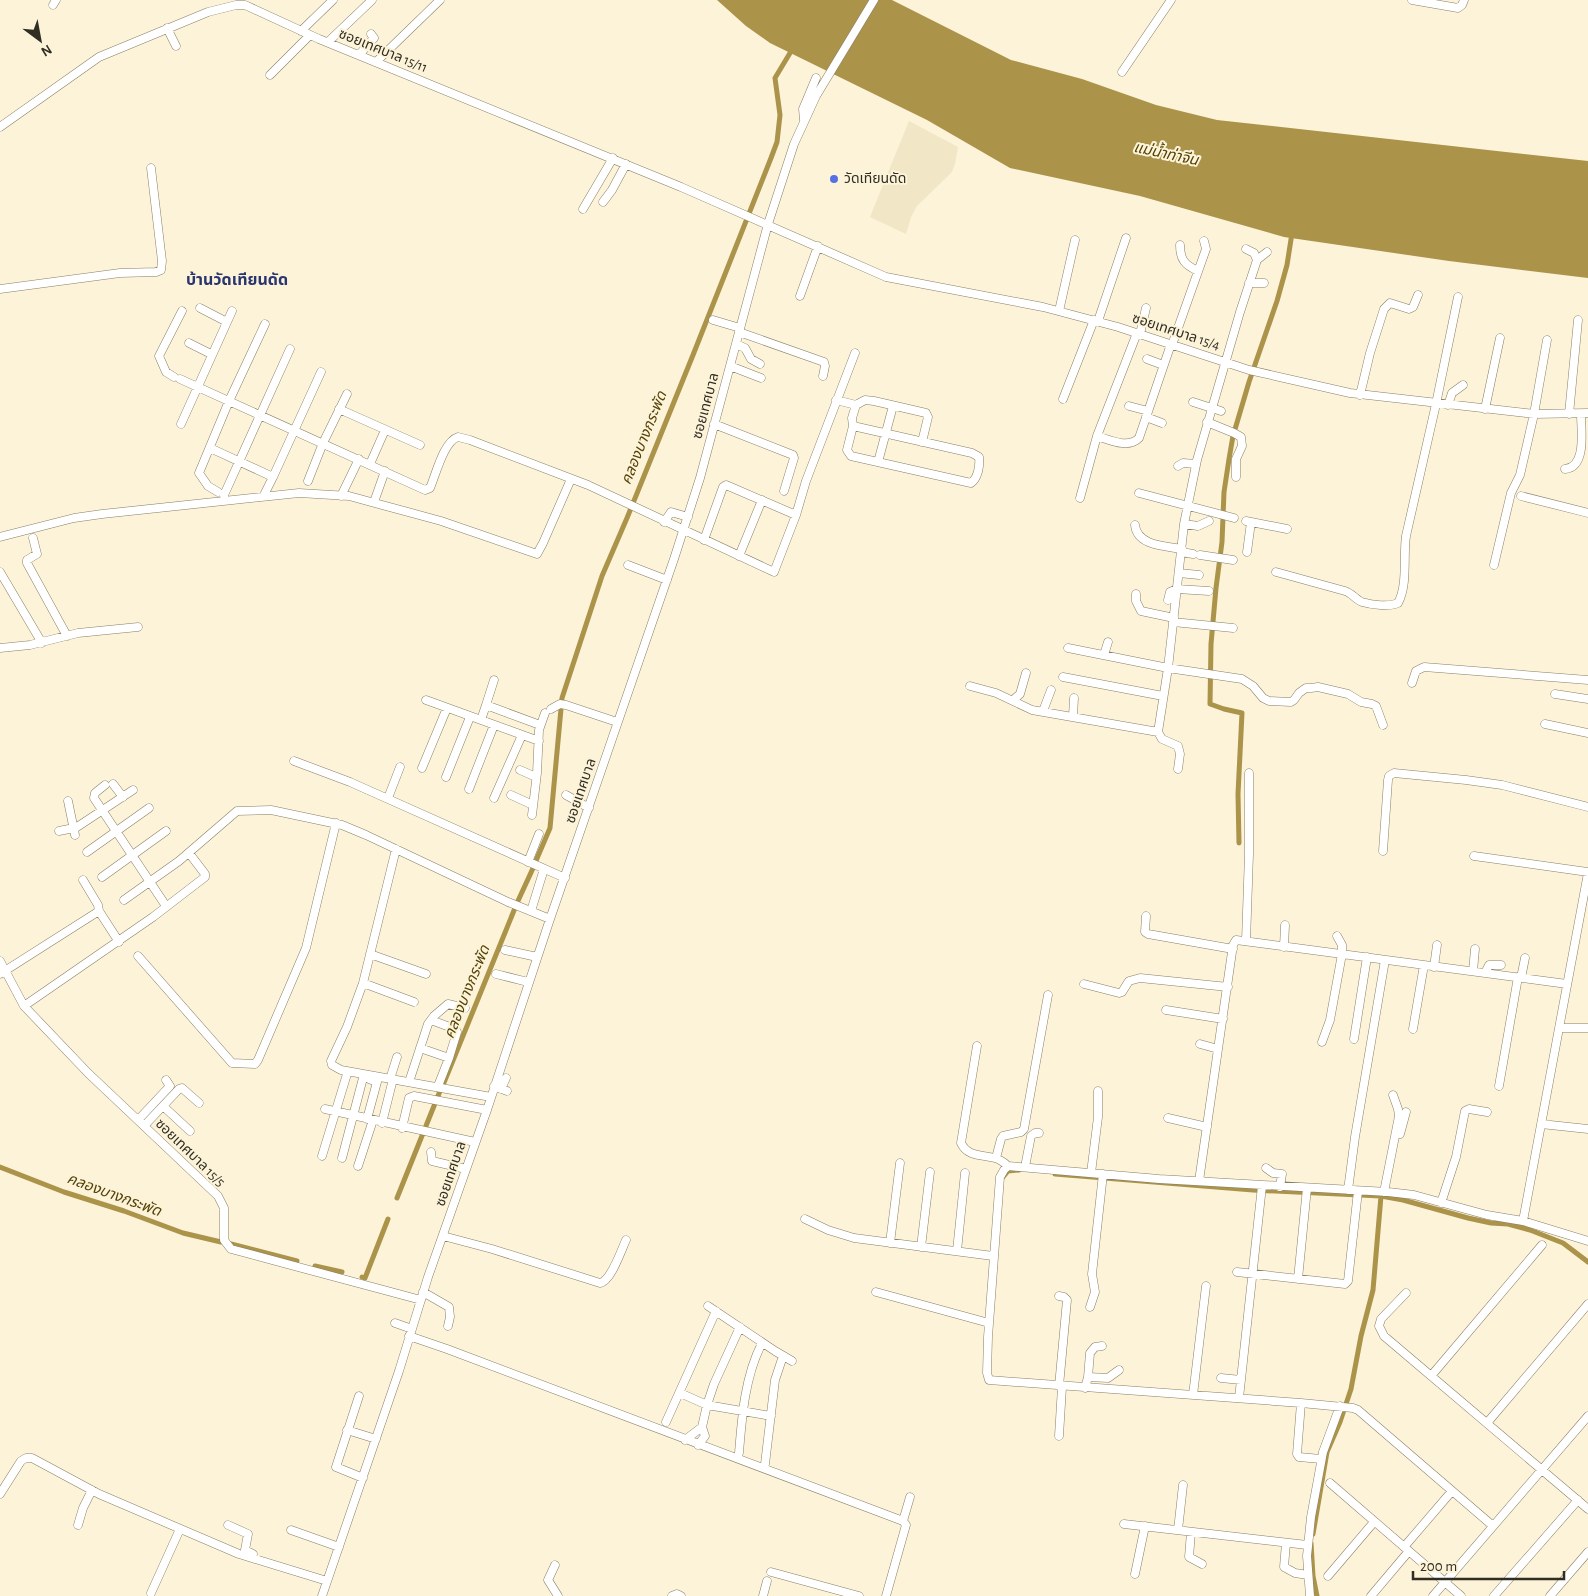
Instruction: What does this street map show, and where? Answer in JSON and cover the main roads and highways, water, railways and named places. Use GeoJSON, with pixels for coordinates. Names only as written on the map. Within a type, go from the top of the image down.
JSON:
{"type":"FeatureCollection","features":[{"type":"Feature","properties":{"kind":"water","name":"แม่น้ำท่าจีน"},"geometry":{"type":"Polygon","coordinates":[[[717,0],[892,0],[1011,60],[1082,79],[1156,105],[1217,120],[1588,161],[1588,278],[1449,261],[1284,237],[1140,196],[1010,168],[927,120],[770,43],[746,26],[717,0]]]}},
{"type":"Feature","properties":{"kind":"waterway","name":"คลองบางกระพัด"},"geometry":{"type":"LineString","coordinates":[[535,863],[550,828],[562,698],[602,576],[693,355],[777,142],[780,115],[775,78],[793,48]]}},
{"type":"Feature","properties":{"kind":"waterway"},"geometry":{"type":"LineString","coordinates":[[1239,843],[1238,794],[1242,713],[1210,704],[1211,644],[1222,542],[1224,492],[1233,436],[1249,382],[1277,301],[1287,265],[1292,233]]}},
{"type":"Feature","properties":{"kind":"waterway","name":"คลองบางกระพัด"},"geometry":{"type":"LineString","coordinates":[[517,903],[534,866]]}},
{"type":"Feature","properties":{"kind":"waterway","name":"คลองบางกระพัด"},"geometry":{"type":"LineString","coordinates":[[443,1085],[515,908]]}},
{"type":"Feature","properties":{"kind":"waterway","name":"คลองบางกระพัด"},"geometry":{"type":"LineString","coordinates":[[397,1198],[440,1091]]}},
{"type":"Feature","properties":{"kind":"waterway","name":"คลองบางกระพัด"},"geometry":{"type":"LineString","coordinates":[[0,1167],[64,1192],[124,1211],[183,1233],[221,1242]]}},
{"type":"Feature","properties":{"kind":"waterway"},"geometry":{"type":"LineString","coordinates":[[1003,1177],[1008,1171],[1019,1170]]}},
{"type":"Feature","properties":{"kind":"waterway"},"geometry":{"type":"LineString","coordinates":[[1055,1174],[1253,1190],[1381,1196],[1403,1200],[1468,1218],[1491,1223],[1508,1224],[1530,1230],[1563,1243],[1588,1262]]}},
{"type":"Feature","properties":{"kind":"waterway"},"geometry":{"type":"LineString","coordinates":[[1313,1534],[1327,1452],[1351,1389],[1361,1336],[1373,1290],[1381,1196]]}},
{"type":"Feature","properties":{"kind":"waterway","name":"คลองบางกระพัด"},"geometry":{"type":"LineString","coordinates":[[362,1277],[365,1278],[388,1219]]}},
{"type":"Feature","properties":{"kind":"waterway","name":"คลองบางกระพัด"},"geometry":{"type":"LineString","coordinates":[[231,1244],[297,1261]]}},
{"type":"Feature","properties":{"kind":"waterway","name":"คลองบางกระพัด"},"geometry":{"type":"LineString","coordinates":[[315,1266],[342,1272]]}},
{"type":"Feature","properties":{"kind":"waterway"},"geometry":{"type":"LineString","coordinates":[[1311,1543],[1313,1576],[1317,1596]]}},
{"type":"Feature","properties":{"kind":"place","name":"วัดเทียนดัด"},"geometry":{"type":"Point","coordinates":[834,179]}},
{"type":"Feature","properties":{"kind":"district","name":"บ้านวัดเทียนดัด"},"geometry":{"type":"Point","coordinates":[237,280]}}]}
